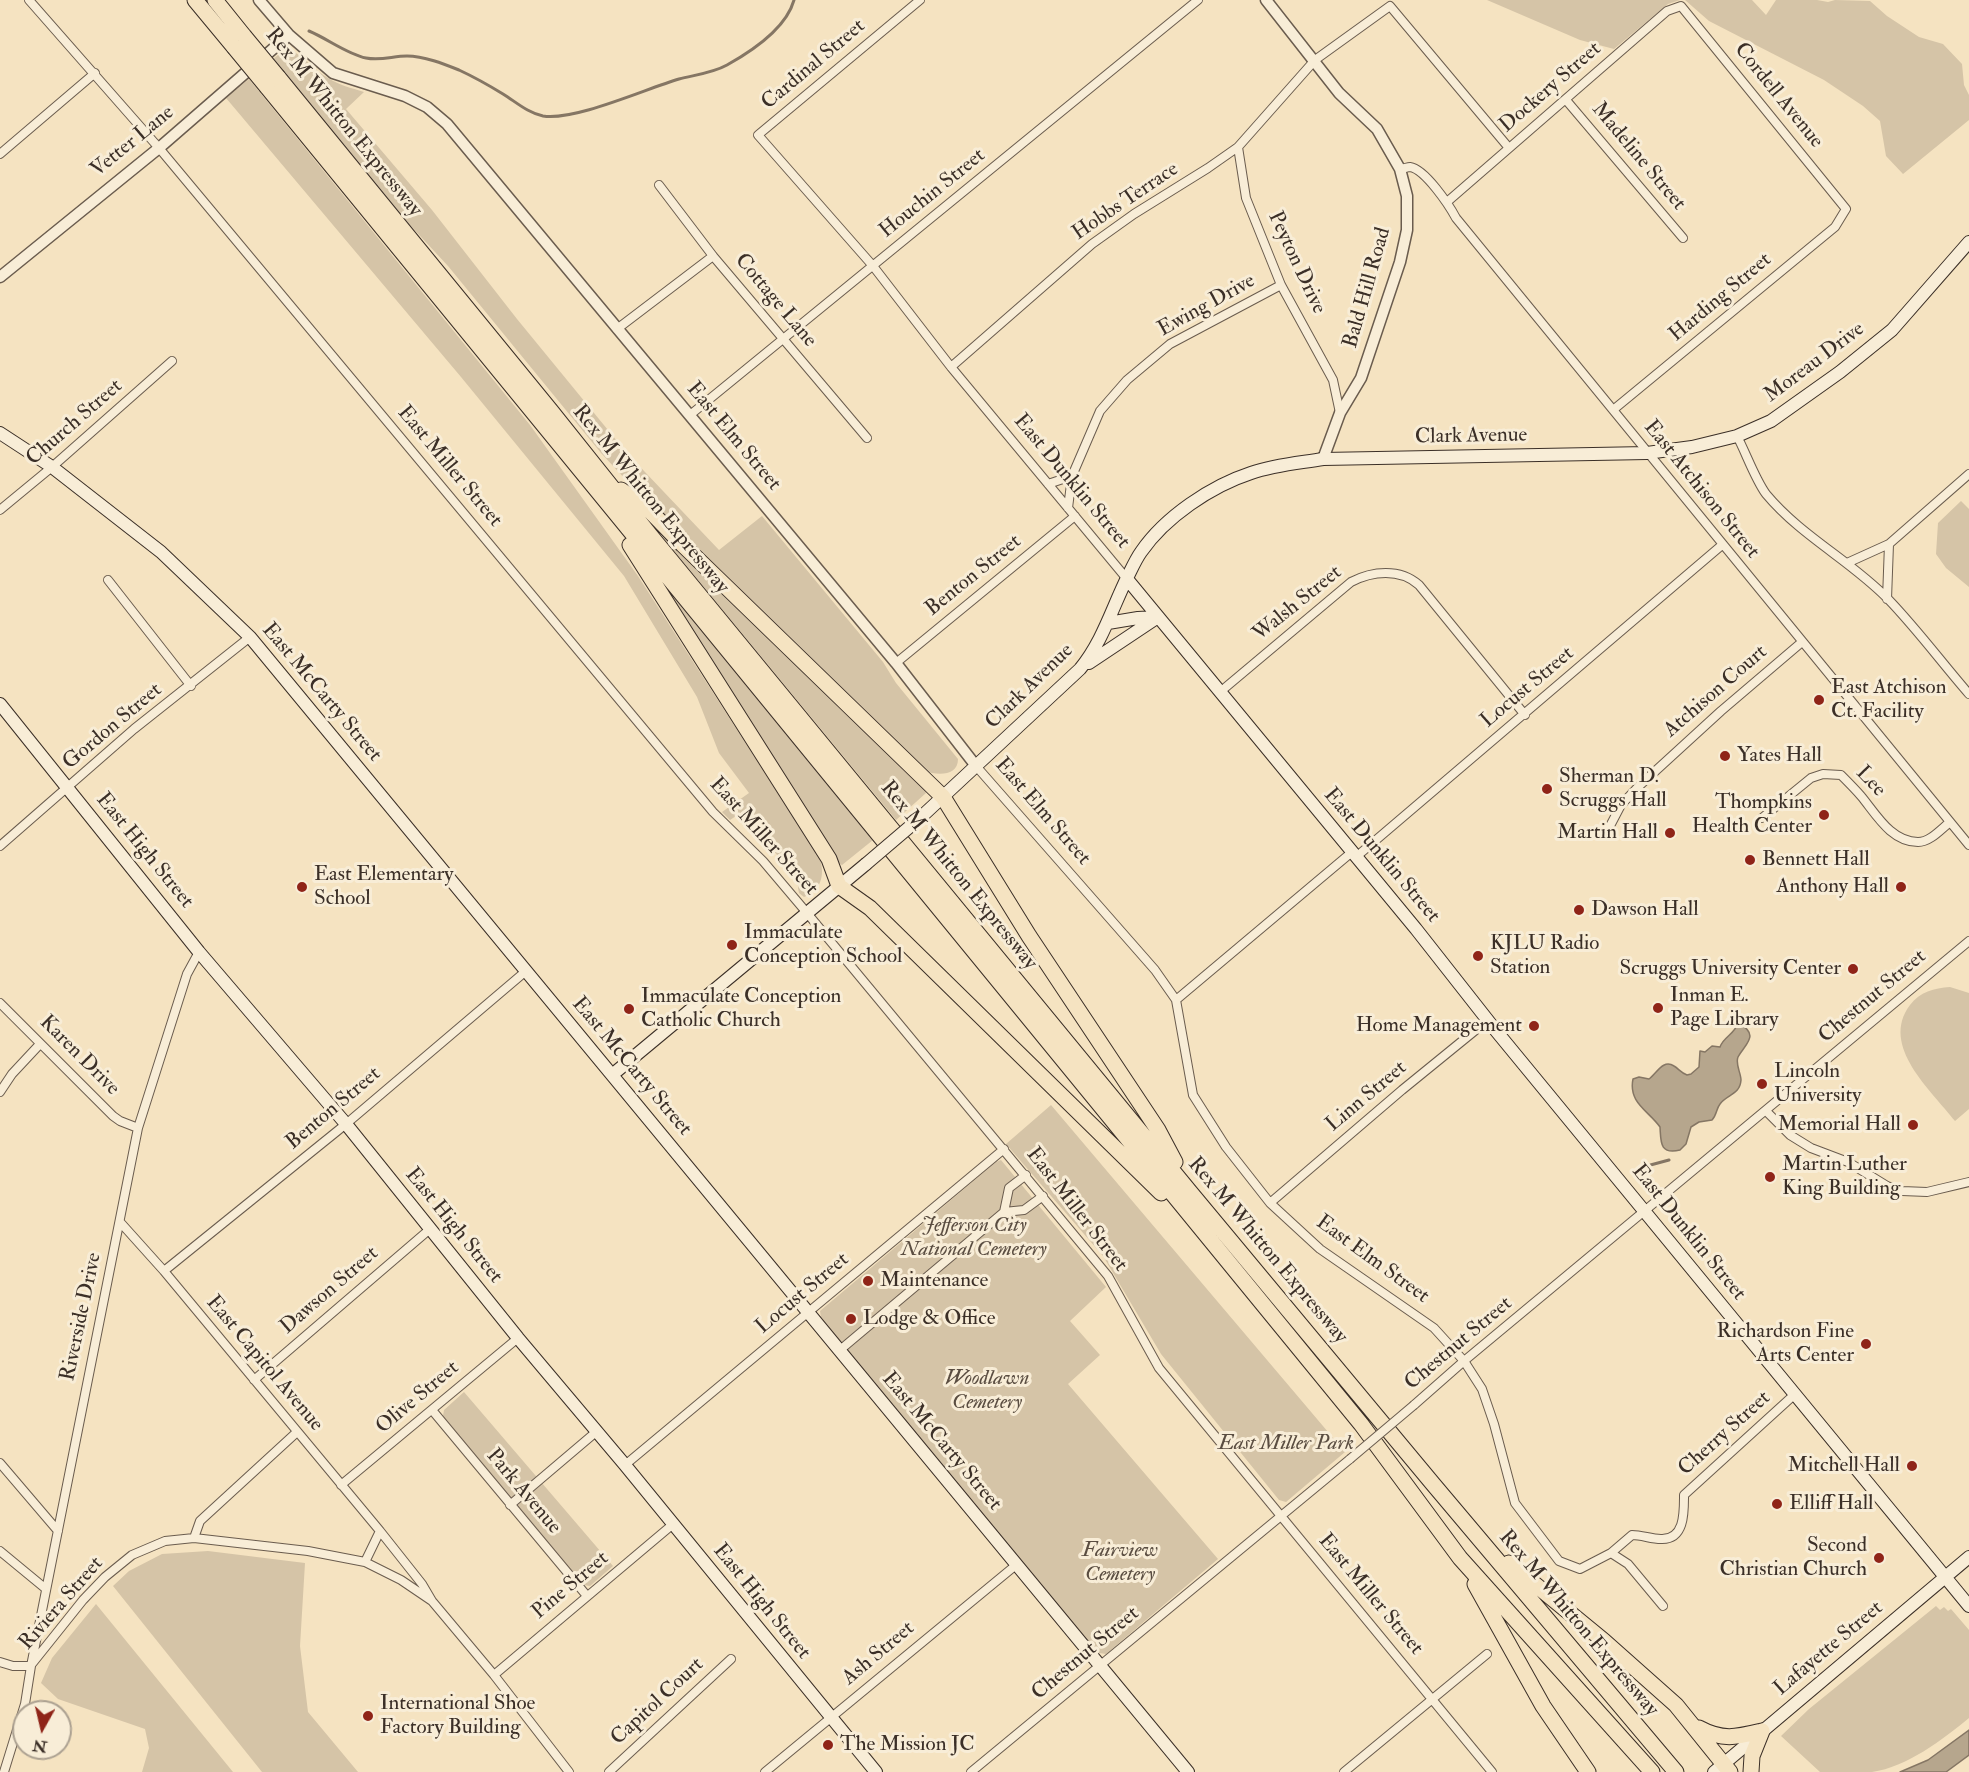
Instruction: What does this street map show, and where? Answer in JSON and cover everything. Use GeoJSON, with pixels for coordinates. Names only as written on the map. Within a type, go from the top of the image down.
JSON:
{"type":"FeatureCollection","features":[{"type":"Feature","properties":{"kind":"highway","name":"Rex M Whitton Expressway"},"geometry":{"type":"LineString","coordinates":[[195,0],[239,41],[600,484],[1203,1232],[1361,1424],[1460,1558],[1651,1771]]}},
{"type":"Feature","properties":{"kind":"highway","name":"Rex M Whitton Expressway"},"geometry":{"type":"LineString","coordinates":[[215,0],[239,41]]}},
{"type":"Feature","properties":{"kind":"highway","name":"Rex M Whitton Expressway"},"geometry":{"type":"LineString","coordinates":[[600,484],[1479,1539],[1676,1772]]}},
{"type":"Feature","properties":{"kind":"highway"},"geometry":{"type":"LineString","coordinates":[[600,484],[648,509],[943,796],[1029,936],[1158,1131],[1190,1192]]}},
{"type":"Feature","properties":{"kind":"highway"},"geometry":{"type":"LineString","coordinates":[[600,484],[829,859],[839,886],[870,908],[1203,1232]]}},
{"type":"Feature","properties":{"kind":"highway"},"geometry":{"type":"LineString","coordinates":[[1479,1539],[1604,1641],[1676,1705],[1695,1725],[1723,1770]]}},
{"type":"Feature","properties":{"kind":"highway"},"geometry":{"type":"LineString","coordinates":[[1460,1558],[1543,1706],[1588,1772]]}},
{"type":"Feature","properties":{"kind":"highway"},"geometry":{"type":"LineString","coordinates":[[1695,1725],[1714,1736],[1735,1738],[1762,1731]]}},
{"type":"Feature","properties":{"kind":"highway"},"geometry":{"type":"LineString","coordinates":[[1752,1772],[1752,1756],[1762,1731]]}},
{"type":"Feature","properties":{"kind":"main road","name":"Moreau Drive"},"geometry":{"type":"LineString","coordinates":[[1647,453],[1692,447],[1737,436],[1771,421],[1840,372],[1892,330],[1969,242]]}},
{"type":"Feature","properties":{"kind":"main road","name":"East McCarty Street"},"geometry":{"type":"LineString","coordinates":[[0,433],[52,467],[161,552],[250,637],[1188,1772]]}},
{"type":"Feature","properties":{"kind":"main road","name":"Clark Avenue"},"geometry":{"type":"LineString","coordinates":[[612,1075],[920,818],[1080,669],[1093,653],[1141,552],[1186,507],[1223,485],[1251,473],[1323,459],[1647,453]]}},
{"type":"Feature","properties":{"kind":"main road","name":"East Dunklin Street"},"geometry":{"type":"LineString","coordinates":[[1127,579],[1969,1606]]}},
{"type":"Feature","properties":{"kind":"main road"},"geometry":{"type":"LineString","coordinates":[[1108,623],[1158,617]]}},
{"type":"Feature","properties":{"kind":"main road"},"geometry":{"type":"LineString","coordinates":[[1080,669],[1158,617]]}},
{"type":"Feature","properties":{"kind":"main road","name":"East High Street"},"geometry":{"type":"LineString","coordinates":[[0,704],[200,952],[346,1124],[518,1338],[876,1772]]}},
{"type":"Feature","properties":{"kind":"main road","name":"Lafayette Street"},"geometry":{"type":"LineString","coordinates":[[1723,1770],[1762,1731],[1969,1557]]}},
{"type":"Feature","properties":{"kind":"street","name":"East Miller Street"},"geometry":{"type":"LineString","coordinates":[[29,0],[96,73],[713,812],[763,861],[1026,1175],[1108,1276],[1159,1368],[1492,1772]]}},
{"type":"Feature","properties":{"kind":"street","name":"East Elm Street"},"geometry":{"type":"LineString","coordinates":[[259,0],[289,35],[333,73],[405,96],[427,107],[447,124],[896,663],[976,765],[1155,970],[1176,1000],[1193,1095],[1226,1147],[1270,1203],[1320,1249],[1434,1328],[1464,1361],[1485,1397],[1515,1503],[1559,1561],[1580,1569],[1611,1552]]}},
{"type":"Feature","properties":{"kind":"street","name":"Cardinal Street"},"geometry":{"type":"LineString","coordinates":[[758,135],[920,0]]}},
{"type":"Feature","properties":{"kind":"street","name":"Houchin Street"},"geometry":{"type":"LineString","coordinates":[[690,415],[1198,0]]}},
{"type":"Feature","properties":{"kind":"street","name":"Bald Hill Road"},"geometry":{"type":"LineString","coordinates":[[1266,0],[1340,93],[1377,129],[1400,169],[1407,196],[1407,230],[1400,262],[1361,378],[1340,413]]}},
{"type":"Feature","properties":{"kind":"street","name":"Hobbs Terrace"},"geometry":{"type":"LineString","coordinates":[[951,367],[1092,244],[1238,147],[1315,60],[1390,6],[1509,148]]}},
{"type":"Feature","properties":{"kind":"street","name":"Dockery Street"},"geometry":{"type":"LineString","coordinates":[[1447,202],[1667,11],[1681,6]]}},
{"type":"Feature","properties":{"kind":"street","name":"Cordell Avenue"},"geometry":{"type":"LineString","coordinates":[[1681,6],[1846,209]]}},
{"type":"Feature","properties":{"kind":"street","name":"Vetter Lane"},"geometry":{"type":"LineString","coordinates":[[0,277],[159,148],[289,35]]}},
{"type":"Feature","properties":{"kind":"street"},"geometry":{"type":"LineString","coordinates":[[0,154],[96,73]]}},
{"type":"Feature","properties":{"kind":"street","name":"Madeline Street"},"geometry":{"type":"LineString","coordinates":[[1566,100],[1683,238]]}},
{"type":"Feature","properties":{"kind":"street","name":"East Dunklin Street"},"geometry":{"type":"LineString","coordinates":[[758,135],[873,267],[951,367],[1127,579]]}},
{"type":"Feature","properties":{"kind":"street","name":"Peyton Drive"},"geometry":{"type":"LineString","coordinates":[[1238,147],[1246,198],[1281,285],[1333,380],[1340,413]]}},
{"type":"Feature","properties":{"kind":"street","name":"East Atchison Street"},"geometry":{"type":"LineString","coordinates":[[1400,169],[1409,167],[1418,170],[1447,202],[1456,218],[1969,845]]}},
{"type":"Feature","properties":{"kind":"street","name":"Cottage Lane"},"geometry":{"type":"LineString","coordinates":[[659,185],[713,256],[867,438]]}},
{"type":"Feature","properties":{"kind":"street","name":"Harding Street"},"geometry":{"type":"LineString","coordinates":[[1613,410],[1834,227],[1846,209]]}},
{"type":"Feature","properties":{"kind":"street"},"geometry":{"type":"LineString","coordinates":[[617,329],[713,256]]}},
{"type":"Feature","properties":{"kind":"street","name":"Ewing Drive"},"geometry":{"type":"LineString","coordinates":[[1068,508],[1072,476],[1100,411],[1127,380],[1170,344],[1281,285]]}},
{"type":"Feature","properties":{"kind":"street","name":"Church Street"},"geometry":{"type":"LineString","coordinates":[[0,510],[172,362]]}},
{"type":"Feature","properties":{"kind":"street"},"geometry":{"type":"LineString","coordinates":[[1323,459],[1340,413]]}},
{"type":"Feature","properties":{"kind":"street"},"geometry":{"type":"LineString","coordinates":[[1737,436],[1765,492],[1800,529],[1847,563],[1887,598],[1969,694]]}},
{"type":"Feature","properties":{"kind":"street"},"geometry":{"type":"LineString","coordinates":[[1847,563],[1889,544],[1969,474]]}},
{"type":"Feature","properties":{"kind":"street"},"geometry":{"type":"LineString","coordinates":[[1048,484],[1072,476]]}},
{"type":"Feature","properties":{"kind":"street","name":"Benton Street"},"geometry":{"type":"LineString","coordinates":[[896,663],[1075,516]]}},
{"type":"Feature","properties":{"kind":"street"},"geometry":{"type":"LineString","coordinates":[[1887,598],[1889,544]]}},
{"type":"Feature","properties":{"kind":"street","name":"Locust Street"},"geometry":{"type":"LineString","coordinates":[[1176,1000],[1526,715],[1722,545]]}},
{"type":"Feature","properties":{"kind":"street","name":"Walsh Street"},"geometry":{"type":"LineString","coordinates":[[1220,692],[1351,582],[1372,574],[1389,573],[1403,575],[1419,585],[1526,715]]}},
{"type":"Feature","properties":{"kind":"street"},"geometry":{"type":"LineString","coordinates":[[108,580],[191,686]]}},
{"type":"Feature","properties":{"kind":"street","name":"Gordon Street"},"geometry":{"type":"LineString","coordinates":[[0,846],[135,729],[250,637]]}},
{"type":"Feature","properties":{"kind":"street","name":"Atchison Court"},"geometry":{"type":"LineString","coordinates":[[1610,826],[1621,804],[1639,786],[1721,711],[1802,642]]}},
{"type":"Feature","properties":{"kind":"street","name":"Lee"},"geometry":{"type":"LineString","coordinates":[[1762,818],[1811,778],[1823,774],[1841,775],[1884,825],[1902,838],[1920,842],[1933,836],[1950,822]]}},
{"type":"Feature","properties":{"kind":"street","name":"Chestnut Street"},"geometry":{"type":"LineString","coordinates":[[971,1772],[1350,1459],[1464,1361],[1969,941]]}},
{"type":"Feature","properties":{"kind":"street","name":"Riverside Drive"},"geometry":{"type":"LineString","coordinates":[[30,1666],[138,1128],[186,974],[200,952]]}},
{"type":"Feature","properties":{"kind":"street","name":"Benton Street"},"geometry":{"type":"LineString","coordinates":[[164,1272],[346,1124],[526,971]]}},
{"type":"Feature","properties":{"kind":"street","name":"Karen Drive"},"geometry":{"type":"LineString","coordinates":[[0,1003],[113,1116],[138,1128]]}},
{"type":"Feature","properties":{"kind":"street","name":"Linn Street"},"geometry":{"type":"LineString","coordinates":[[1270,1203],[1488,1020]]}},
{"type":"Feature","properties":{"kind":"street"},"geometry":{"type":"LineString","coordinates":[[0,1092],[12,1074],[40,1044]]}},
{"type":"Feature","properties":{"kind":"street"},"geometry":{"type":"LineString","coordinates":[[1766,1111],[1790,1135],[1810,1148],[1848,1162],[1887,1186],[1902,1191],[1928,1192],[1969,1182]]}},
{"type":"Feature","properties":{"kind":"street","name":"Locust Street"},"geometry":{"type":"LineString","coordinates":[[625,1465],[1004,1149]]}},
{"type":"Feature","properties":{"kind":"street"},"geometry":{"type":"LineString","coordinates":[[1004,1212],[1008,1188],[1026,1175]]}},
{"type":"Feature","properties":{"kind":"street"},"geometry":{"type":"LineString","coordinates":[[840,1350],[1004,1212],[1024,1210],[1043,1196]]}},
{"type":"Feature","properties":{"kind":"street","name":"East Capitol Avenue"},"geometry":{"type":"LineString","coordinates":[[120,1222],[380,1531],[422,1584],[432,1602],[494,1675],[569,1772]]}},
{"type":"Feature","properties":{"kind":"street","name":"Dawson Street"},"geometry":{"type":"LineString","coordinates":[[254,1380],[430,1229]]}},
{"type":"Feature","properties":{"kind":"street","name":"Olive Street"},"geometry":{"type":"LineString","coordinates":[[341,1485],[518,1338]]}},
{"type":"Feature","properties":{"kind":"street","name":"Cherry Street"},"geometry":{"type":"LineString","coordinates":[[1611,1552],[1632,1534],[1661,1539],[1673,1536],[1684,1522],[1684,1495],[1795,1395]]}},
{"type":"Feature","properties":{"kind":"street","name":"Park Avenue"},"geometry":{"type":"LineString","coordinates":[[432,1410],[587,1596]]}},
{"type":"Feature","properties":{"kind":"street"},"geometry":{"type":"LineString","coordinates":[[194,1538],[200,1521],[297,1432]]}},
{"type":"Feature","properties":{"kind":"street"},"geometry":{"type":"LineString","coordinates":[[510,1504],[596,1432]]}},
{"type":"Feature","properties":{"kind":"street"},"geometry":{"type":"LineString","coordinates":[[0,1463],[58,1531]]}},
{"type":"Feature","properties":{"kind":"street","name":"Pine Street"},"geometry":{"type":"LineString","coordinates":[[494,1675],[672,1525]]}},
{"type":"Feature","properties":{"kind":"street"},"geometry":{"type":"LineString","coordinates":[[365,1562],[380,1531]]}},
{"type":"Feature","properties":{"kind":"street","name":"Riviera Street"},"geometry":{"type":"LineString","coordinates":[[4,1772],[25,1704],[30,1666],[105,1576],[132,1555],[165,1541],[194,1538],[308,1551],[365,1562]]}},
{"type":"Feature","properties":{"kind":"street"},"geometry":{"type":"LineString","coordinates":[[0,1551],[46,1588]]}},
{"type":"Feature","properties":{"kind":"street"},"geometry":{"type":"LineString","coordinates":[[1611,1552],[1628,1564],[1663,1606]]}},
{"type":"Feature","properties":{"kind":"street","name":"East Capitol Avenue"},"geometry":{"type":"LineString","coordinates":[[365,1562],[401,1580],[432,1602]]}},
{"type":"Feature","properties":{"kind":"street","name":"Ash Street"},"geometry":{"type":"LineString","coordinates":[[765,1772],[1016,1564]]}},
{"type":"Feature","properties":{"kind":"street"},"geometry":{"type":"LineString","coordinates":[[1344,1772],[1487,1654]]}},
{"type":"Feature","properties":{"kind":"street","name":"Capitol Court"},"geometry":{"type":"LineString","coordinates":[[609,1772],[731,1659]]}},
{"type":"Feature","properties":{"kind":"street"},"geometry":{"type":"LineString","coordinates":[[0,1662],[13,1666],[30,1666]]}},
{"type":"Feature","properties":{"kind":"green space"},"geometry":{"type":"Polygon","coordinates":[[[1487,0],[1680,0],[1668,4],[1614,49],[1580,40],[1487,0]]]}},
{"type":"Feature","properties":{"kind":"green space"},"geometry":{"type":"Polygon","coordinates":[[[1685,0],[1752,0],[1766,15],[1776,0],[1870,1],[1887,16],[1919,37],[1943,44],[1962,64],[1964,85],[1969,95],[1969,120],[1903,174],[1886,156],[1880,121],[1863,106],[1824,80],[1709,21],[1685,0]]]}},
{"type":"Feature","properties":{"kind":"green space"},"geometry":{"type":"Polygon","coordinates":[[[289,50],[299,55],[323,75],[364,92],[346,109],[432,210],[517,319],[626,452],[719,550],[762,516],[883,662],[896,683],[958,759],[955,769],[940,774],[924,771],[665,522],[601,453],[448,266],[395,209],[273,59],[283,51],[289,50]]]}},
{"type":"Feature","properties":{"kind":"green space"},"geometry":{"type":"Polygon","coordinates":[[[249,79],[530,425],[638,576],[820,859],[822,876],[818,887],[810,894],[804,897],[799,893],[800,883],[742,812],[730,820],[722,812],[749,793],[719,753],[697,697],[624,576],[461,377],[226,98],[249,79]]]}},
{"type":"Feature","properties":{"kind":"green space"},"geometry":{"type":"Polygon","coordinates":[[[1961,501],[1969,509],[1969,587],[1946,568],[1936,554],[1938,523],[1961,501]]]}},
{"type":"Feature","properties":{"kind":"green space"},"geometry":{"type":"Polygon","coordinates":[[[662,533],[926,789],[926,793],[896,820],[665,540],[662,533]]]}},
{"type":"Feature","properties":{"kind":"green space"},"geometry":{"type":"Polygon","coordinates":[[[664,586],[873,840],[842,865],[836,862],[664,586]]]}},
{"type":"Feature","properties":{"kind":"green space"},"geometry":{"type":"Polygon","coordinates":[[[1950,987],[1969,993],[1969,1109],[1955,1121],[1912,1067],[1901,1036],[1902,1021],[1910,1005],[1918,997],[1938,988],[1950,987]]]}},
{"type":"Feature","properties":{"kind":"green space","name":"East Miller Park"},"geometry":{"type":"Polygon","coordinates":[[[1051,1105],[1345,1452],[1286,1502],[1279,1500],[1161,1354],[1103,1256],[1006,1144],[1051,1105]]]}},
{"type":"Feature","properties":{"kind":"green space"},"geometry":{"type":"Polygon","coordinates":[[[1001,1160],[1106,1287],[1070,1321],[1100,1355],[1068,1384],[1218,1559],[1106,1654],[1093,1652],[821,1317],[820,1311],[1001,1160]]]}},
{"type":"Feature","properties":{"kind":"green space"},"geometry":{"type":"Polygon","coordinates":[[[464,1392],[613,1566],[590,1586],[583,1585],[443,1416],[444,1410],[464,1392]]]}},
{"type":"Feature","properties":{"kind":"green space"},"geometry":{"type":"Polygon","coordinates":[[[208,1551],[305,1563],[300,1646],[308,1712],[358,1772],[262,1772],[113,1586],[129,1571],[162,1554],[208,1551]]]}},
{"type":"Feature","properties":{"kind":"green space"},"geometry":{"type":"Polygon","coordinates":[[[96,1604],[233,1772],[142,1772],[149,1748],[145,1729],[72,1704],[72,1700],[58,1699],[41,1683],[52,1658],[96,1604]]]}},
{"type":"Feature","properties":{"kind":"green space"},"geometry":{"type":"Polygon","coordinates":[[[1936,1606],[1940,1610],[1944,1607],[1948,1611],[1951,1609],[1969,1630],[1969,1718],[1936,1743],[1898,1765],[1872,1772],[1820,1772],[1781,1736],[1809,1709],[1936,1606]]]}},
{"type":"Feature","properties":{"kind":"shaded area"},"geometry":{"type":"Polygon","coordinates":[[[1738,1023],[1745,1027],[1750,1036],[1737,1060],[1741,1080],[1738,1089],[1720,1104],[1712,1120],[1699,1122],[1691,1127],[1686,1144],[1680,1150],[1665,1149],[1661,1142],[1660,1127],[1636,1101],[1632,1087],[1633,1079],[1639,1077],[1649,1079],[1667,1064],[1687,1075],[1691,1074],[1699,1067],[1700,1051],[1705,1052],[1712,1046],[1720,1047],[1738,1023]]]}},
{"type":"Feature","properties":{"kind":"shaded area"},"geometry":{"type":"Polygon","coordinates":[[[1969,1730],[1969,1755],[1946,1772],[1900,1772],[1928,1760],[1969,1730]]]}},
{"type":"Feature","properties":{"kind":"waterway"},"geometry":{"type":"LineString","coordinates":[[309,31],[366,58],[413,56],[440,63],[476,79],[532,112],[543,116],[557,116],[591,109],[679,79],[722,68],[747,53],[776,30],[790,11],[794,0]]}},
{"type":"Feature","properties":{"kind":"waterway"},"geometry":{"type":"LineString","coordinates":[[1643,1167],[1669,1160]]}},
{"type":"Feature","properties":{"kind":"place","name":"East Atchison Ct. Facility"},"geometry":{"type":"Point","coordinates":[1819,700]}},
{"type":"Feature","properties":{"kind":"place","name":"Yates Hall"},"geometry":{"type":"Point","coordinates":[1725,756]}},
{"type":"Feature","properties":{"kind":"place","name":"Sherman D. Scruggs Hall"},"geometry":{"type":"Point","coordinates":[1547,789]}},
{"type":"Feature","properties":{"kind":"place","name":"Thompkins Health Center"},"geometry":{"type":"Point","coordinates":[1824,815]}},
{"type":"Feature","properties":{"kind":"place","name":"Martin Hall"},"geometry":{"type":"Point","coordinates":[1670,833]}},
{"type":"Feature","properties":{"kind":"place","name":"Bennett Hall"},"geometry":{"type":"Point","coordinates":[1750,860]}},
{"type":"Feature","properties":{"kind":"place","name":"East Elementary School"},"geometry":{"type":"Point","coordinates":[302,887]}},
{"type":"Feature","properties":{"kind":"place","name":"Anthony Hall"},"geometry":{"type":"Point","coordinates":[1901,887]}},
{"type":"Feature","properties":{"kind":"place","name":"Dawson Hall"},"geometry":{"type":"Point","coordinates":[1579,910]}},
{"type":"Feature","properties":{"kind":"place","name":"Immaculate Conception School"},"geometry":{"type":"Point","coordinates":[732,945]}},
{"type":"Feature","properties":{"kind":"place","name":"KJLU Radio Station"},"geometry":{"type":"Point","coordinates":[1478,956]}},
{"type":"Feature","properties":{"kind":"place","name":"Scruggs University Center"},"geometry":{"type":"Point","coordinates":[1853,969]}},
{"type":"Feature","properties":{"kind":"place","name":"Inman E. Page Library"},"geometry":{"type":"Point","coordinates":[1658,1008]}},
{"type":"Feature","properties":{"kind":"place","name":"Immaculate Conception Catholic Church"},"geometry":{"type":"Point","coordinates":[629,1009]}},
{"type":"Feature","properties":{"kind":"place","name":"Home Management"},"geometry":{"type":"Point","coordinates":[1534,1026]}},
{"type":"Feature","properties":{"kind":"place","name":"Lincoln University"},"geometry":{"type":"Point","coordinates":[1762,1084]}},
{"type":"Feature","properties":{"kind":"place","name":"Memorial Hall"},"geometry":{"type":"Point","coordinates":[1913,1125]}},
{"type":"Feature","properties":{"kind":"place","name":"Martin Luther King Building"},"geometry":{"type":"Point","coordinates":[1770,1177]}},
{"type":"Feature","properties":{"kind":"place","name":"Maintenance"},"geometry":{"type":"Point","coordinates":[868,1281]}},
{"type":"Feature","properties":{"kind":"place","name":"Lodge & Office"},"geometry":{"type":"Point","coordinates":[851,1319]}},
{"type":"Feature","properties":{"kind":"place","name":"Richardson Fine Arts Center"},"geometry":{"type":"Point","coordinates":[1866,1344]}},
{"type":"Feature","properties":{"kind":"place","name":"Mitchell Hall"},"geometry":{"type":"Point","coordinates":[1912,1466]}},
{"type":"Feature","properties":{"kind":"place","name":"Elliff Hall"},"geometry":{"type":"Point","coordinates":[1777,1504]}},
{"type":"Feature","properties":{"kind":"place","name":"Second Christian Church"},"geometry":{"type":"Point","coordinates":[1879,1558]}},
{"type":"Feature","properties":{"kind":"place","name":"International Shoe Factory Building"},"geometry":{"type":"Point","coordinates":[368,1716]}},
{"type":"Feature","properties":{"kind":"place","name":"The Mission JC"},"geometry":{"type":"Point","coordinates":[828,1745]}},
{"type":"Feature","properties":{"kind":"park label","name":"Jefferson City National Cemetery"},"geometry":{"type":"Point","coordinates":[974,1238]}},
{"type":"Feature","properties":{"kind":"park label","name":"Woodlawn Cemetery"},"geometry":{"type":"Point","coordinates":[987,1391]}},
{"type":"Feature","properties":{"kind":"park label","name":"Fairview Cemetery"},"geometry":{"type":"Point","coordinates":[1120,1563]}}]}
